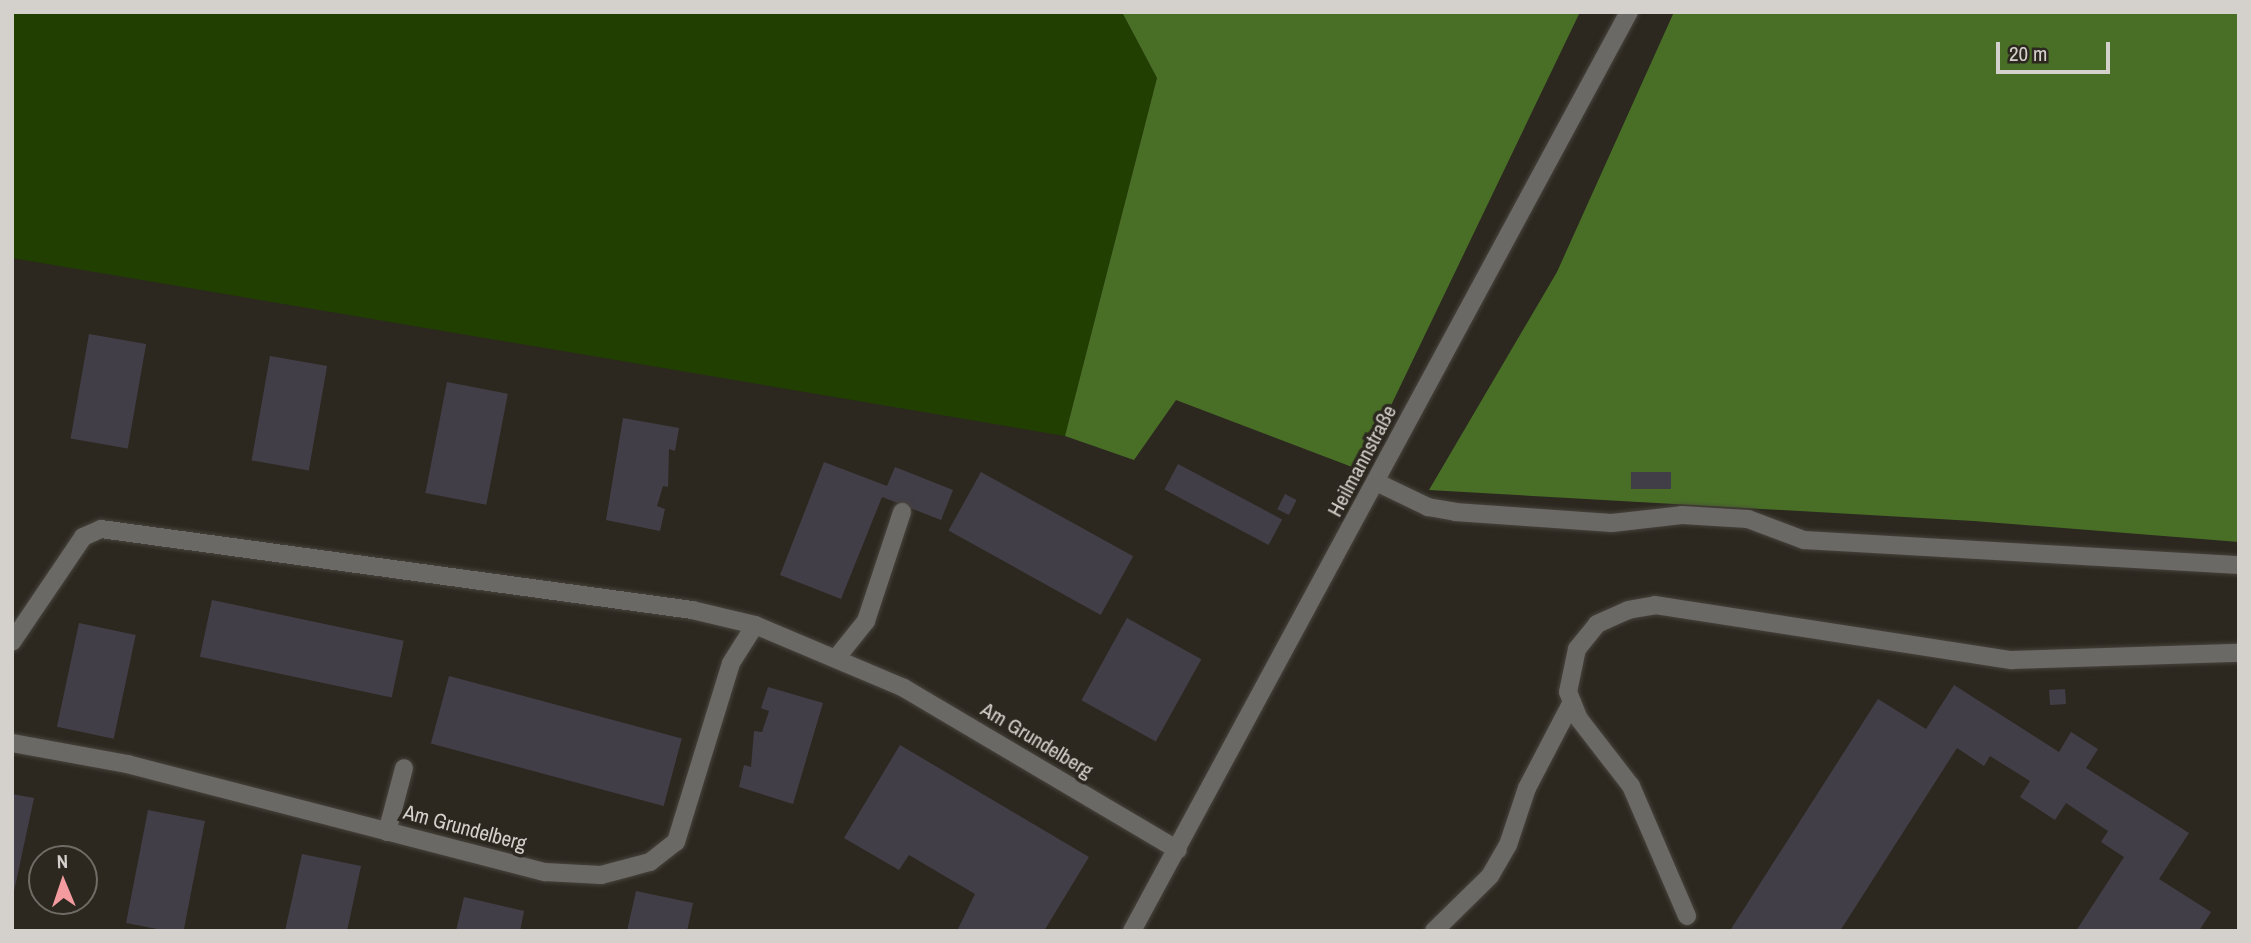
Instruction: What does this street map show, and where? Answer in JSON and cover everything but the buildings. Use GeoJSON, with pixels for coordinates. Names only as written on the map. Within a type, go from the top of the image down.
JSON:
{"type":"FeatureCollection","features":[{"type":"Feature","properties":{"kind":"street","name":"Heilmannstraße"},"geometry":{"type":"LineString","coordinates":[[1132,931],[1629,12]]}},
{"type":"Feature","properties":{"kind":"street"},"geometry":{"type":"LineString","coordinates":[[1376,482],[1428,507],[1468,513],[1612,523],[1696,516],[1748,520],[1804,540],[2239,565]]}},
{"type":"Feature","properties":{"kind":"street"},"geometry":{"type":"LineString","coordinates":[[838,656],[866,621],[902,512]]}},
{"type":"Feature","properties":{"kind":"street","name":"Am Grundelberg"},"geometry":{"type":"LineString","coordinates":[[12,642],[83,537],[101,529],[121,528],[692,610],[755,625],[838,656],[904,688],[1178,850]]}},
{"type":"Feature","properties":{"kind":"street"},"geometry":{"type":"LineString","coordinates":[[1687,916],[1631,786],[1579,719],[1572,702],[1569,671],[1577,649],[1597,624],[1628,610],[1655,605],[2012,660],[2239,653]]}},
{"type":"Feature","properties":{"kind":"street","name":"Am Grundelberg"},"geometry":{"type":"LineString","coordinates":[[12,743],[127,764],[545,872],[601,875],[650,862],[676,842],[731,663],[755,625]]}},
{"type":"Feature","properties":{"kind":"street"},"geometry":{"type":"LineString","coordinates":[[1434,931],[1490,876],[1508,845],[1527,788],[1572,702]]}},
{"type":"Feature","properties":{"kind":"street"},"geometry":{"type":"LineString","coordinates":[[387,832],[404,768]]}},
{"type":"Feature","properties":{"kind":"green space"},"geometry":{"type":"Polygon","coordinates":[[[12,12],[1122,12],[1157,78],[1065,436],[12,258],[12,12]]]}},
{"type":"Feature","properties":{"kind":"green space"},"geometry":{"type":"Polygon","coordinates":[[[1122,12],[1580,12],[1360,470],[1176,400],[1134,460],[1065,436],[1157,78],[1122,12]]]}},
{"type":"Feature","properties":{"kind":"green space"},"geometry":{"type":"Polygon","coordinates":[[[1674,12],[2239,12],[2239,542],[1974,521],[1429,490],[1557,272],[1674,12]]]}}]}
